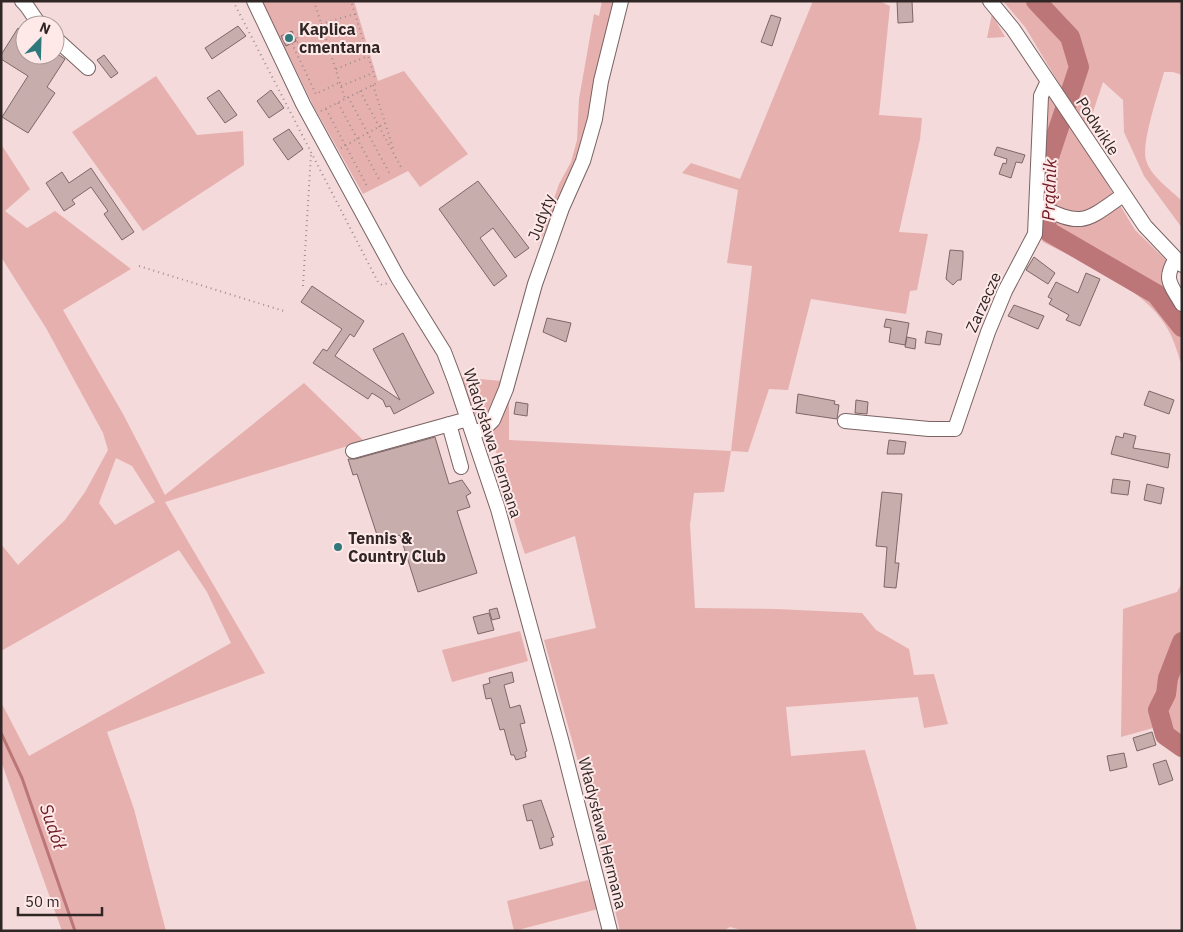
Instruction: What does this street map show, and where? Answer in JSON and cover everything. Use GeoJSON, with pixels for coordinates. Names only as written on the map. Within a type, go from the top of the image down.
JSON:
{"type":"FeatureCollection","features":[{"type":"Feature","properties":{"kind":"street"},"geometry":{"type":"LineString","coordinates":[[22,1],[28,6],[31,15]]}},
{"type":"Feature","properties":{"kind":"street","name":"Władysława Hermana"},"geometry":{"type":"LineString","coordinates":[[254,1],[303,104],[338,170],[444,352],[498,509],[562,744],[610,931]]}},
{"type":"Feature","properties":{"kind":"street","name":"Judyty"},"geometry":{"type":"LineString","coordinates":[[473,433],[484,429],[493,420],[506,389],[535,284],[596,119],[601,82],[621,1]]}},
{"type":"Feature","properties":{"kind":"street","name":"Podwikle"},"geometry":{"type":"LineString","coordinates":[[990,1],[1014,29],[1145,226],[1178,262]]}},
{"type":"Feature","properties":{"kind":"street"},"geometry":{"type":"LineString","coordinates":[[65,47],[88,68]]}},
{"type":"Feature","properties":{"kind":"street","name":"Zarzecze"},"geometry":{"type":"LineString","coordinates":[[845,421],[929,429],[955,428],[988,332],[1005,291],[1035,234],[1038,206],[1040,96],[1051,85]]}},
{"type":"Feature","properties":{"kind":"street"},"geometry":{"type":"LineString","coordinates":[[1038,206],[1075,221],[1093,216],[1123,194]]}},
{"type":"Feature","properties":{"kind":"street"},"geometry":{"type":"LineString","coordinates":[[1178,262],[1168,271],[1168,279],[1182,304]]}},
{"type":"Feature","properties":{"kind":"street"},"geometry":{"type":"LineString","coordinates":[[353,451],[468,419]]}},
{"type":"Feature","properties":{"kind":"street"},"geometry":{"type":"LineString","coordinates":[[449,424],[461,467]]}},
{"type":"Feature","properties":{"kind":"path"},"geometry":{"type":"LineString","coordinates":[[233,1],[378,282],[382,285],[390,282]]}},
{"type":"Feature","properties":{"kind":"path"},"geometry":{"type":"LineString","coordinates":[[314,1],[347,98],[391,176]]}},
{"type":"Feature","properties":{"kind":"path"},"geometry":{"type":"LineString","coordinates":[[351,1],[375,78]]}},
{"type":"Feature","properties":{"kind":"path"},"geometry":{"type":"LineString","coordinates":[[340,82],[316,94],[292,44],[298,42],[296,35],[355,14]]}},
{"type":"Feature","properties":{"kind":"path"},"geometry":{"type":"LineString","coordinates":[[336,69],[368,56]]}},
{"type":"Feature","properties":{"kind":"path"},"geometry":{"type":"LineString","coordinates":[[342,86],[374,73]]}},
{"type":"Feature","properties":{"kind":"path"},"geometry":{"type":"LineString","coordinates":[[320,112],[377,82]]}},
{"type":"Feature","properties":{"kind":"path"},"geometry":{"type":"LineString","coordinates":[[373,85],[395,156]]}},
{"type":"Feature","properties":{"kind":"path"},"geometry":{"type":"LineString","coordinates":[[360,91],[402,169]]}},
{"type":"Feature","properties":{"kind":"path"},"geometry":{"type":"LineString","coordinates":[[338,103],[380,181]]}},
{"type":"Feature","properties":{"kind":"path"},"geometry":{"type":"LineString","coordinates":[[326,109],[368,188]]}},
{"type":"Feature","properties":{"kind":"path"},"geometry":{"type":"LineString","coordinates":[[339,149],[389,121]]}},
{"type":"Feature","properties":{"kind":"path"},"geometry":{"type":"LineString","coordinates":[[303,286],[311,152]]}},
{"type":"Feature","properties":{"kind":"path"},"geometry":{"type":"LineString","coordinates":[[139,266],[286,312]]}},
{"type":"Feature","properties":{"kind":"shaded area"},"geometry":{"type":"Polygon","coordinates":[[[262,1],[354,1],[378,81],[404,71],[468,154],[420,187],[408,171],[363,194],[314,107],[262,1]]]}},
{"type":"Feature","properties":{"kind":"shaded area"},"geometry":{"type":"Polygon","coordinates":[[[602,1],[613,1],[611,20],[578,163],[538,246],[559,184],[571,162],[577,140],[579,99],[594,14],[599,16],[602,1]]]}},
{"type":"Feature","properties":{"kind":"shaded area"},"geometry":{"type":"Polygon","coordinates":[[[813,1],[879,1],[890,6],[879,115],[922,118],[920,139],[899,232],[928,234],[917,290],[910,291],[906,314],[811,299],[788,390],[769,389],[748,452],[731,451],[752,266],[727,263],[738,190],[682,173],[691,163],[740,179],[813,1]]]}},
{"type":"Feature","properties":{"kind":"shaded area"},"geometry":{"type":"Polygon","coordinates":[[[1003,1],[1182,1],[1182,75],[1164,72],[1148,130],[1145,152],[1148,166],[1152,172],[1182,201],[1182,228],[1144,176],[1124,132],[1123,100],[1103,82],[1087,130],[1025,27],[1003,1]]]}},
{"type":"Feature","properties":{"kind":"shaded area"},"geometry":{"type":"Polygon","coordinates":[[[992,14],[1005,37],[987,38],[992,14]]]}},
{"type":"Feature","properties":{"kind":"shaded area"},"geometry":{"type":"Polygon","coordinates":[[[156,76],[197,135],[243,131],[244,165],[143,231],[72,132],[156,76]]]}},
{"type":"Feature","properties":{"kind":"shaded area"},"geometry":{"type":"Polygon","coordinates":[[[1049,94],[1074,129],[1135,230],[1168,262],[1163,280],[1164,287],[1182,317],[1182,366],[1164,323],[1141,298],[1109,276],[1043,242],[1039,234],[1044,98],[1049,94]]]}},
{"type":"Feature","properties":{"kind":"shaded area"},"geometry":{"type":"Polygon","coordinates":[[[1,144],[30,189],[5,211],[27,228],[55,211],[131,269],[63,310],[123,414],[165,495],[304,383],[364,441],[165,502],[265,673],[107,732],[134,809],[166,931],[62,931],[1,761],[1,702],[29,756],[231,643],[207,592],[179,550],[1,651],[1,544],[18,565],[65,520],[85,492],[108,450],[103,433],[46,328],[1,257],[1,144]],[[116,458],[99,503],[115,525],[155,502],[132,466],[116,458]]]}},
{"type":"Feature","properties":{"kind":"shaded area"},"geometry":{"type":"Polygon","coordinates":[[[458,377],[502,381],[487,415],[481,419],[468,406],[458,377]]]}},
{"type":"Feature","properties":{"kind":"shaded area"},"geometry":{"type":"Polygon","coordinates":[[[509,401],[509,440],[731,451],[724,492],[694,493],[690,525],[695,608],[862,613],[876,630],[909,649],[914,675],[934,674],[948,724],[924,728],[918,697],[786,707],[791,756],[865,750],[917,931],[745,931],[730,927],[723,931],[620,931],[584,783],[544,640],[596,628],[575,536],[525,554],[515,525],[491,435],[509,401]]]}},
{"type":"Feature","properties":{"kind":"shaded area"},"geometry":{"type":"Polygon","coordinates":[[[1182,583],[1182,756],[1161,739],[1153,728],[1121,737],[1123,609],[1177,592],[1182,583]]]}},
{"type":"Feature","properties":{"kind":"shaded area"},"geometry":{"type":"Polygon","coordinates":[[[520,631],[528,661],[452,682],[442,650],[520,631]]]}},
{"type":"Feature","properties":{"kind":"shaded area"},"geometry":{"type":"Polygon","coordinates":[[[588,880],[598,909],[514,931],[507,901],[588,880]]]}},
{"type":"Feature","properties":{"kind":"building"},"geometry":{"type":"Polygon","coordinates":[[[897,1],[912,1],[913,22],[898,23],[897,1]]]}},
{"type":"Feature","properties":{"kind":"building"},"geometry":{"type":"Polygon","coordinates":[[[771,15],[781,18],[772,46],[761,42],[771,15]]]}},
{"type":"Feature","properties":{"kind":"building"},"geometry":{"type":"Polygon","coordinates":[[[238,26],[246,36],[212,59],[205,48],[238,26]]]}},
{"type":"Feature","properties":{"kind":"building","name":"Kaplica cmentarna"},"geometry":{"type":"Polygon","coordinates":[[[292,31],[296,41],[286,46],[281,36],[292,31]]]}},
{"type":"Feature","properties":{"kind":"building"},"geometry":{"type":"Polygon","coordinates":[[[15,33],[15,65],[61,65],[47,87],[55,93],[28,133],[2,117],[28,76],[1,59],[1,55],[15,33]]]}},
{"type":"Feature","properties":{"kind":"building"},"geometry":{"type":"Polygon","coordinates":[[[104,55],[118,73],[111,78],[97,60],[104,55]]]}},
{"type":"Feature","properties":{"kind":"building"},"geometry":{"type":"Polygon","coordinates":[[[219,90],[237,115],[225,123],[207,98],[219,90]]]}},
{"type":"Feature","properties":{"kind":"building"},"geometry":{"type":"Polygon","coordinates":[[[271,90],[284,108],[269,118],[257,101],[271,90]]]}},
{"type":"Feature","properties":{"kind":"building"},"geometry":{"type":"Polygon","coordinates":[[[289,129],[303,149],[288,160],[273,139],[289,129]]]}},
{"type":"Feature","properties":{"kind":"building"},"geometry":{"type":"Polygon","coordinates":[[[997,147],[1025,155],[1022,163],[1016,162],[1011,178],[999,174],[1003,163],[1006,164],[1007,159],[994,155],[997,147]]]}},
{"type":"Feature","properties":{"kind":"building"},"geometry":{"type":"Polygon","coordinates":[[[91,168],[134,232],[122,240],[104,214],[108,211],[91,187],[72,200],[75,204],[64,211],[46,183],[62,172],[69,183],[91,168]]]}},
{"type":"Feature","properties":{"kind":"building"},"geometry":{"type":"Polygon","coordinates":[[[478,181],[529,248],[515,258],[493,228],[480,238],[507,276],[494,286],[439,209],[478,181]]]}},
{"type":"Feature","properties":{"kind":"building"},"geometry":{"type":"Polygon","coordinates":[[[950,250],[963,251],[961,280],[958,280],[953,285],[946,279],[950,250]]]}},
{"type":"Feature","properties":{"kind":"building"},"geometry":{"type":"Polygon","coordinates":[[[1034,257],[1055,273],[1048,284],[1026,270],[1034,257]]]}},
{"type":"Feature","properties":{"kind":"building"},"geometry":{"type":"Polygon","coordinates":[[[1086,273],[1100,279],[1080,326],[1066,320],[1069,315],[1049,304],[1052,299],[1048,297],[1056,282],[1078,293],[1086,273]]]}},
{"type":"Feature","properties":{"kind":"building"},"geometry":{"type":"Polygon","coordinates":[[[312,286],[364,321],[354,337],[350,334],[335,356],[400,400],[373,349],[403,333],[434,393],[394,414],[390,406],[386,407],[383,400],[372,393],[368,399],[313,363],[323,349],[327,351],[342,329],[301,302],[312,286]]]}},
{"type":"Feature","properties":{"kind":"building"},"geometry":{"type":"Polygon","coordinates":[[[1014,305],[1044,316],[1038,329],[1008,316],[1014,305]]]}},
{"type":"Feature","properties":{"kind":"building"},"geometry":{"type":"Polygon","coordinates":[[[547,318],[571,323],[566,342],[543,332],[547,318]]]}},
{"type":"Feature","properties":{"kind":"building"},"geometry":{"type":"Polygon","coordinates":[[[886,319],[909,323],[905,345],[889,342],[891,328],[884,327],[886,319]]]}},
{"type":"Feature","properties":{"kind":"building"},"geometry":{"type":"Polygon","coordinates":[[[927,331],[942,334],[940,345],[925,343],[927,331]]]}},
{"type":"Feature","properties":{"kind":"building"},"geometry":{"type":"Polygon","coordinates":[[[907,337],[916,339],[915,349],[905,347],[907,337]]]}},
{"type":"Feature","properties":{"kind":"building"},"geometry":{"type":"Polygon","coordinates":[[[1149,391],[1174,400],[1169,414],[1144,405],[1149,391]]]}},
{"type":"Feature","properties":{"kind":"building"},"geometry":{"type":"Polygon","coordinates":[[[798,394],[835,401],[834,404],[839,405],[837,419],[796,413],[798,394]]]}},
{"type":"Feature","properties":{"kind":"building"},"geometry":{"type":"Polygon","coordinates":[[[856,400],[868,402],[867,414],[855,413],[856,400]]]}},
{"type":"Feature","properties":{"kind":"building"},"geometry":{"type":"Polygon","coordinates":[[[516,402],[528,404],[527,416],[514,414],[516,402]]]}},
{"type":"Feature","properties":{"kind":"building"},"geometry":{"type":"Polygon","coordinates":[[[1124,433],[1136,436],[1133,448],[1170,454],[1168,468],[1111,454],[1116,436],[1123,438],[1124,433]]]}},
{"type":"Feature","properties":{"kind":"building"},"geometry":{"type":"Polygon","coordinates":[[[435,437],[449,484],[462,480],[471,493],[466,496],[470,507],[457,511],[477,573],[418,592],[400,535],[387,539],[386,536],[378,538],[357,474],[353,475],[348,459],[355,459],[435,437]]]}},
{"type":"Feature","properties":{"kind":"building"},"geometry":{"type":"Polygon","coordinates":[[[889,440],[906,442],[904,454],[887,454],[889,440]]]}},
{"type":"Feature","properties":{"kind":"building"},"geometry":{"type":"Polygon","coordinates":[[[1113,479],[1130,481],[1128,495],[1111,493],[1113,479]]]}},
{"type":"Feature","properties":{"kind":"building"},"geometry":{"type":"Polygon","coordinates":[[[1147,484],[1164,488],[1161,504],[1144,500],[1147,484]]]}},
{"type":"Feature","properties":{"kind":"building"},"geometry":{"type":"Polygon","coordinates":[[[882,492],[902,494],[895,563],[899,563],[896,588],[884,587],[887,547],[876,546],[882,492]]]}},
{"type":"Feature","properties":{"kind":"building"},"geometry":{"type":"Polygon","coordinates":[[[497,608],[500,618],[492,620],[489,610],[497,608]]]}},
{"type":"Feature","properties":{"kind":"building"},"geometry":{"type":"Polygon","coordinates":[[[489,613],[494,630],[478,634],[473,617],[489,613]]]}},
{"type":"Feature","properties":{"kind":"building"},"geometry":{"type":"Polygon","coordinates":[[[512,672],[514,682],[504,685],[510,708],[520,705],[525,723],[520,724],[527,751],[525,752],[526,757],[516,760],[514,755],[511,755],[504,729],[500,730],[491,698],[486,699],[483,685],[490,683],[489,678],[512,672]]]}},
{"type":"Feature","properties":{"kind":"building"},"geometry":{"type":"Polygon","coordinates":[[[1152,732],[1156,745],[1137,751],[1133,738],[1152,732]]]}},
{"type":"Feature","properties":{"kind":"building"},"geometry":{"type":"Polygon","coordinates":[[[1124,753],[1127,767],[1110,771],[1107,756],[1124,753]]]}},
{"type":"Feature","properties":{"kind":"building"},"geometry":{"type":"Polygon","coordinates":[[[1166,760],[1173,780],[1159,785],[1153,764],[1166,760]]]}},
{"type":"Feature","properties":{"kind":"building"},"geometry":{"type":"Polygon","coordinates":[[[541,800],[554,837],[551,838],[553,845],[540,849],[532,820],[527,821],[523,805],[541,800]]]}},
{"type":"Feature","properties":{"kind":"waterway","name":"Prądnik"},"geometry":{"type":"LineString","coordinates":[[1036,1],[1070,37],[1079,67],[1048,160],[1046,225],[1049,232],[1156,294],[1182,327]]}},
{"type":"Feature","properties":{"kind":"waterway","name":"Prądnik"},"geometry":{"type":"LineString","coordinates":[[1182,642],[1168,678],[1166,694],[1158,710],[1165,735],[1182,747]]}},
{"type":"Feature","properties":{"kind":"waterway","name":"Sudół"},"geometry":{"type":"LineString","coordinates":[[1,733],[22,778],[75,931]]}},
{"type":"Feature","properties":{"kind":"place","name":"Kaplica cmentarna"},"geometry":{"type":"Point","coordinates":[289,38]}},
{"type":"Feature","properties":{"kind":"place","name":"Tennis & Country Club"},"geometry":{"type":"Point","coordinates":[338,547]}}]}
